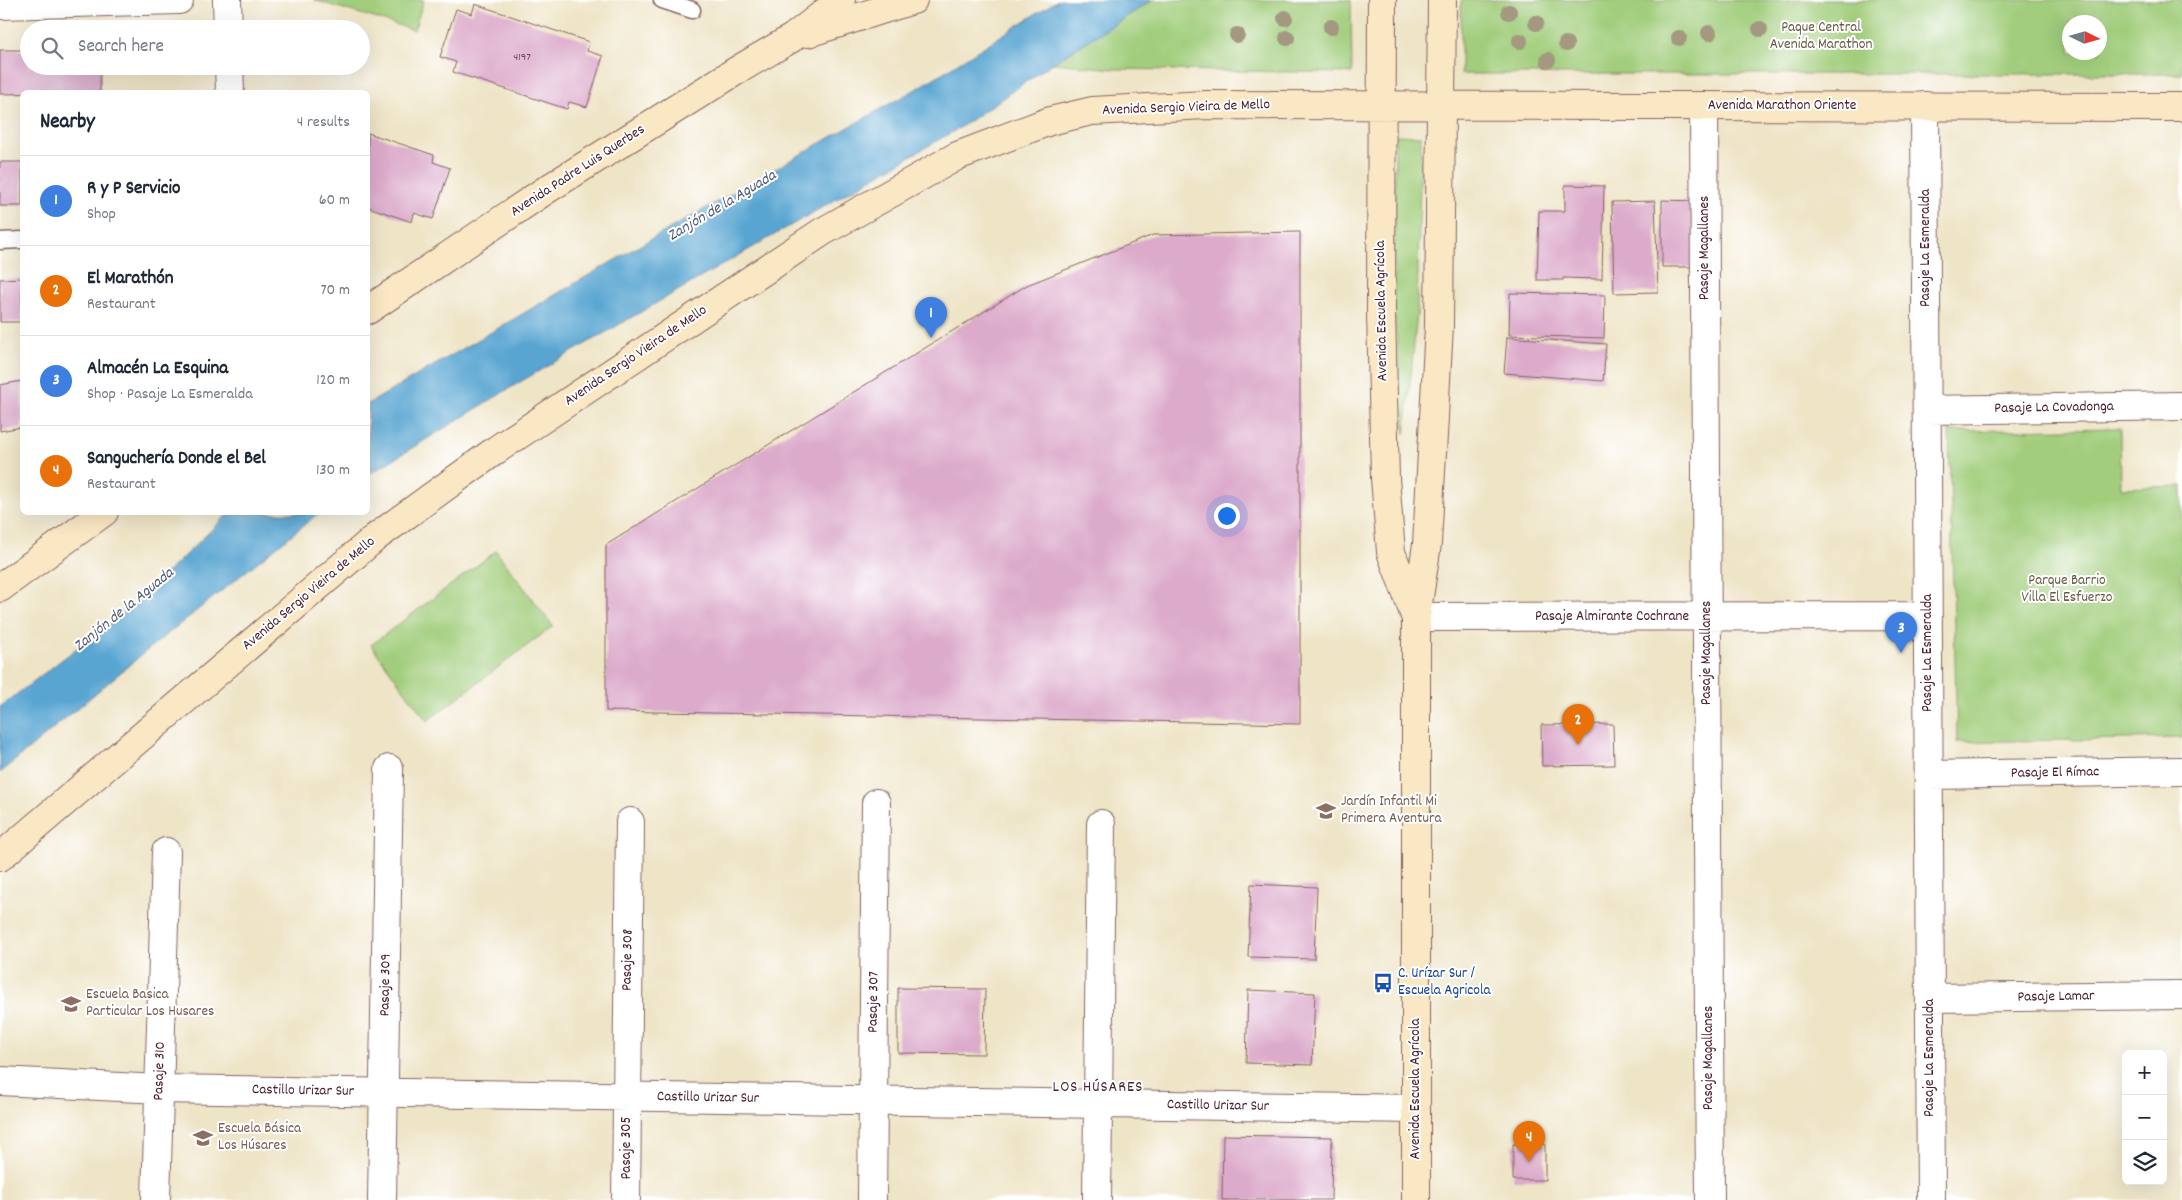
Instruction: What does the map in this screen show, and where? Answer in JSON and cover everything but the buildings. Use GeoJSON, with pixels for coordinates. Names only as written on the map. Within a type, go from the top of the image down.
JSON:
{"type":"FeatureCollection","features":[{"type":"Feature","properties":{"kind":"main road"},"geometry":{"type":"LineString","coordinates":[[792,38],[841,0]]}},
{"type":"Feature","properties":{"kind":"main road"},"geometry":{"type":"LineString","coordinates":[[792,38],[913,0]]}},
{"type":"Feature","properties":{"kind":"main road","name":"Avenida Escuela Agrícola"},"geometry":{"type":"LineString","coordinates":[[1382,0],[1381,313],[1385,478],[1390,552],[1416,617]]}},
{"type":"Feature","properties":{"kind":"main road","name":"Avenida Escuela Agrícola"},"geometry":{"type":"LineString","coordinates":[[1416,1200],[1416,617],[1427,544],[1439,326],[1442,0]]}},
{"type":"Feature","properties":{"kind":"main road","name":"Avenida Padre Luis Querbes"},"geometry":{"type":"LineString","coordinates":[[370,309],[546,190],[792,38]]}},
{"type":"Feature","properties":{"kind":"main road","name":"Avenida Sergio Vieira de Mello"},"geometry":{"type":"LineString","coordinates":[[0,857],[324,580],[384,532],[496,450],[822,232],[956,156],[1050,121],[1092,111],[1206,105],[1382,105]]}},
{"type":"Feature","properties":{"kind":"main road","name":"Avenida Marathon Oriente"},"geometry":{"type":"LineString","coordinates":[[1382,105],[2182,107]]}},
{"type":"Feature","properties":{"kind":"main road"},"geometry":{"type":"LineString","coordinates":[[0,588],[100,515]]}},
{"type":"Feature","properties":{"kind":"street"},"geometry":{"type":"LineString","coordinates":[[0,5],[179,0]]}},
{"type":"Feature","properties":{"kind":"street"},"geometry":{"type":"LineString","coordinates":[[227,0],[228,20]]}},
{"type":"Feature","properties":{"kind":"street"},"geometry":{"type":"LineString","coordinates":[[229,75],[230,90]]}},
{"type":"Feature","properties":{"kind":"street","name":"Pasaje Magallanes"},"geometry":{"type":"LineString","coordinates":[[1704,106],[1710,1200]]}},
{"type":"Feature","properties":{"kind":"street","name":"Pasaje La Esmeralda"},"geometry":{"type":"LineString","coordinates":[[1925,106],[1931,1200]]}},
{"type":"Feature","properties":{"kind":"street","name":"Pasaje La Covadonga"},"geometry":{"type":"LineString","coordinates":[[1926,410],[2182,406]]}},
{"type":"Feature","properties":{"kind":"street","name":"Pasaje Almirante Cochrane"},"geometry":{"type":"LineString","coordinates":[[1416,617],[1928,616]]}},
{"type":"Feature","properties":{"kind":"street","name":"Pasaje 309"},"geometry":{"type":"LineString","coordinates":[[382,1200],[390,770]]}},
{"type":"Feature","properties":{"kind":"street","name":"Pasaje El Rímac"},"geometry":{"type":"LineString","coordinates":[[1929,775],[2182,771]]}},
{"type":"Feature","properties":{"kind":"street","name":"Pasaje 307"},"geometry":{"type":"LineString","coordinates":[[872,1200],[876,803]]}},
{"type":"Feature","properties":{"kind":"street","name":"Pasaje 308"},"geometry":{"type":"LineString","coordinates":[[627,1097],[630,822]]}},
{"type":"Feature","properties":{"kind":"street"},"geometry":{"type":"LineString","coordinates":[[1097,1200],[1101,824]]}},
{"type":"Feature","properties":{"kind":"street","name":"Pasaje 310"},"geometry":{"type":"LineString","coordinates":[[156,1200],[166,852]]}},
{"type":"Feature","properties":{"kind":"street","name":"Pasaje Lamar"},"geometry":{"type":"LineString","coordinates":[[1930,998],[2182,995]]}},
{"type":"Feature","properties":{"kind":"street","name":"Castillo Urizar Sur"},"geometry":{"type":"LineString","coordinates":[[0,1081],[160,1089],[1416,1109]]}},
{"type":"Feature","properties":{"kind":"street","name":"Pasaje 305"},"geometry":{"type":"LineString","coordinates":[[626,1200],[627,1097]]}},
{"type":"Feature","properties":{"kind":"lane"},"geometry":{"type":"LineString","coordinates":[[662,0],[692,10]]}},
{"type":"Feature","properties":{"kind":"lane"},"geometry":{"type":"LineString","coordinates":[[0,240],[20,240]]}},
{"type":"Feature","properties":{"kind":"green space"},"geometry":{"type":"Polygon","coordinates":[[[314,0],[424,0],[414,30],[314,0]]]}},
{"type":"Feature","properties":{"kind":"green space"},"geometry":{"type":"Polygon","coordinates":[[[1153,0],[1351,0],[1352,73],[1114,69],[1053,63],[1153,0]]]}},
{"type":"Feature","properties":{"kind":"green space","name":"Paque Central Avenida Marathon"},"geometry":{"type":"Polygon","coordinates":[[[1461,0],[2182,0],[2182,74],[1461,74],[1461,0]]]}},
{"type":"Feature","properties":{"kind":"green space"},"geometry":{"type":"Polygon","coordinates":[[[1395,135],[1421,136],[1417,314],[1405,434],[1394,311],[1395,135]]]}},
{"type":"Feature","properties":{"kind":"green space","name":"Parque Barrio Villa El Esfuerzo"},"geometry":{"type":"Polygon","coordinates":[[[2120,428],[2121,488],[2182,486],[2182,738],[1957,742],[1949,431],[2120,428]]]}},
{"type":"Feature","properties":{"kind":"green space"},"geometry":{"type":"Polygon","coordinates":[[[496,551],[553,626],[427,721],[371,645],[496,551]]]}},
{"type":"Feature","properties":{"kind":"water","name":"Zanjón de la Aguada"},"geometry":{"type":"Polygon","coordinates":[[[1058,0],[1153,0],[1053,63],[961,127],[520,382],[370,474],[370,403],[632,250],[923,85],[1058,0]]]}},
{"type":"Feature","properties":{"kind":"water"},"geometry":{"type":"Polygon","coordinates":[[[227,515],[316,515],[145,652],[0,773],[0,707],[132,606],[227,515]]]}},
{"type":"Feature","properties":{"kind":"place","name":"R y P Servicio"},"geometry":{"type":"Point","coordinates":[931,338]}},
{"type":"Feature","properties":{"kind":"place","name":"Almacén La Esquina"},"geometry":{"type":"Point","coordinates":[1901,653]}},
{"type":"Feature","properties":{"kind":"place","name":"El Marathón"},"geometry":{"type":"Point","coordinates":[1578,745]}},
{"type":"Feature","properties":{"kind":"place","name":"Jardín Infantil Mi Primera Aventura"},"geometry":{"type":"Point","coordinates":[1326,811]}},
{"type":"Feature","properties":{"kind":"place","name":"C. Urízar Sur / Escuela Agricola"},"geometry":{"type":"Point","coordinates":[1383,983]}},
{"type":"Feature","properties":{"kind":"place","name":"Escuela Basica Particular Los Husares"},"geometry":{"type":"Point","coordinates":[71,1004]}},
{"type":"Feature","properties":{"kind":"place","name":"Escuela Básica Los Húsares"},"geometry":{"type":"Point","coordinates":[203,1138]}},
{"type":"Feature","properties":{"kind":"place","name":"Sanguchería Donde el Bel"},"geometry":{"type":"Point","coordinates":[1529,1162]}},
{"type":"Feature","properties":{"kind":"district","name":"LOS HÚSARES"},"geometry":{"type":"Point","coordinates":[1098,1087]}}]}
